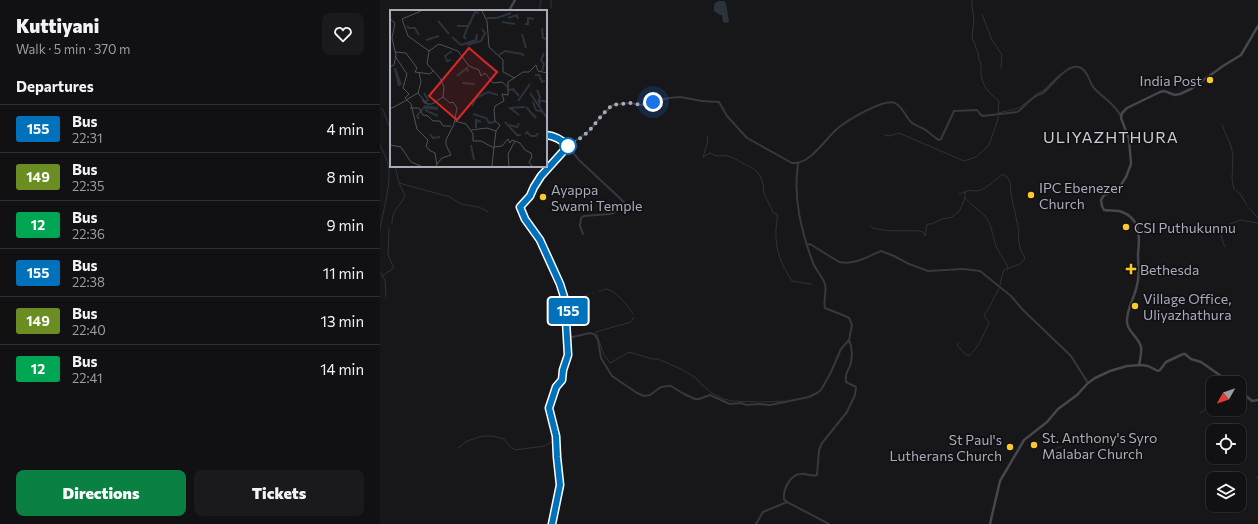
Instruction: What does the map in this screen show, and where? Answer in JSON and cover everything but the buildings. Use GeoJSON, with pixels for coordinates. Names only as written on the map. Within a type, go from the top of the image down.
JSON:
{"type":"FeatureCollection","features":[{"type":"Feature","properties":{"kind":"main road"},"geometry":{"type":"LineString","coordinates":[[510,10],[515,0]]}},
{"type":"Feature","properties":{"kind":"main road"},"geometry":{"type":"LineString","coordinates":[[1139,365],[1142,348],[1128,327],[1127,323],[1127,318],[1139,275],[1138,228],[1126,214],[1118,211],[1104,210],[1101,200],[1104,195],[1114,191],[1126,178],[1131,164],[1131,150],[1121,116],[1127,108],[1160,92],[1164,91],[1175,95],[1191,89],[1241,55],[1258,26]]}},
{"type":"Feature","properties":{"kind":"main road"},"geometry":{"type":"LineString","coordinates":[[547,135],[562,140],[568,146],[541,176],[530,196],[520,207],[525,219],[540,240],[566,303],[568,312],[566,321],[568,355],[563,370],[562,380],[556,387],[549,408],[556,436],[560,485],[552,524]]}},
{"type":"Feature","properties":{"kind":"main road"},"geometry":{"type":"LineString","coordinates":[[990,524],[1000,481],[1022,443],[1027,437],[1047,422],[1058,409],[1077,395],[1088,382],[1110,371],[1127,366],[1148,366],[1158,371],[1166,362],[1185,354],[1191,359],[1201,362],[1221,376]]}},
{"type":"Feature","properties":{"kind":"main road"},"geometry":{"type":"LineString","coordinates":[[1246,396],[1252,401],[1258,400]]}},
{"type":"Feature","properties":{"kind":"street"},"geometry":{"type":"LineString","coordinates":[[583,234],[580,226],[581,218],[584,216],[610,214],[618,211],[624,202],[579,160],[568,146],[589,131],[612,105],[630,103],[641,105],[669,98],[680,97],[719,102],[727,116],[747,138],[792,163],[798,164],[803,162],[817,150],[836,130],[848,121],[888,102],[895,103],[905,112],[910,122],[926,130],[939,140],[941,139],[954,111],[977,110],[983,116],[1017,112],[1036,95],[1044,92],[1060,75],[1072,68],[1077,67],[1082,68],[1088,74],[1092,86],[1115,106],[1121,116]]}},
{"type":"Feature","properties":{"kind":"street"},"geometry":{"type":"LineString","coordinates":[[798,164],[796,180],[797,204],[807,245],[826,290],[824,308],[849,318],[852,325],[850,340],[852,345],[852,354],[846,376],[846,382],[856,387],[855,394],[847,412],[822,443],[819,450],[817,475],[812,477],[802,473],[796,474],[788,482],[784,492],[784,499],[829,524]]}},
{"type":"Feature","properties":{"kind":"street"},"geometry":{"type":"LineString","coordinates":[[807,245],[810,244],[842,263],[864,260],[881,251],[928,271],[963,269],[980,271],[1011,296],[1022,309],[1071,356],[1088,382]]}},
{"type":"Feature","properties":{"kind":"street"},"geometry":{"type":"LineString","coordinates":[[568,338],[593,333],[598,340],[601,358],[612,376],[641,395],[650,395],[663,386],[671,386],[695,399],[710,395],[730,404],[741,403],[749,405],[770,405],[809,397],[818,393],[831,372],[841,348],[850,340]]}},
{"type":"Feature","properties":{"kind":"street"},"geometry":{"type":"LineString","coordinates":[[756,524],[763,512],[787,502]]}},
{"type":"Feature","properties":{"kind":"shaded area"},"geometry":{"type":"Polygon","coordinates":[[[724,1],[726,3],[729,22],[723,22],[722,15],[714,11],[715,3],[724,1]]]}},
{"type":"Feature","properties":{"kind":"waterway"},"geometry":{"type":"LineString","coordinates":[[539,10],[541,0]]}},
{"type":"Feature","properties":{"kind":"waterway"},"geometry":{"type":"LineString","coordinates":[[551,0],[551,8]]}},
{"type":"Feature","properties":{"kind":"waterway"},"geometry":{"type":"LineString","coordinates":[[972,0],[974,20],[972,37],[981,64],[981,76],[984,85],[999,101],[998,113],[1019,108],[1027,102]]}},
{"type":"Feature","properties":{"kind":"waterway"},"geometry":{"type":"LineString","coordinates":[[982,14],[992,40],[1002,55],[1001,68]]}},
{"type":"Feature","properties":{"kind":"waterway"},"geometry":{"type":"LineString","coordinates":[[1035,95],[1044,90],[1060,74]]}},
{"type":"Feature","properties":{"kind":"waterway"},"geometry":{"type":"LineString","coordinates":[[380,108],[383,110],[390,128]]}},
{"type":"Feature","properties":{"kind":"waterway"},"geometry":{"type":"LineString","coordinates":[[885,135],[889,136],[899,133],[964,161],[976,157],[989,145],[998,116]]}},
{"type":"Feature","properties":{"kind":"waterway"},"geometry":{"type":"LineString","coordinates":[[1222,125],[1231,146],[1233,155],[1232,180],[1234,189],[1240,194],[1247,205]]}},
{"type":"Feature","properties":{"kind":"waterway"},"geometry":{"type":"LineString","coordinates":[[707,136],[708,141],[703,157],[710,153],[718,156],[728,156],[759,174],[763,182],[765,196],[773,213],[777,214],[776,237],[782,263],[792,281],[811,284]]}},
{"type":"Feature","properties":{"kind":"waterway"},"geometry":{"type":"LineString","coordinates":[[380,145],[385,155],[389,172],[387,193],[380,229]]}},
{"type":"Feature","properties":{"kind":"waterway"},"geometry":{"type":"LineString","coordinates":[[395,167],[399,183],[450,197],[461,204],[479,207],[488,212]]}},
{"type":"Feature","properties":{"kind":"waterway"},"geometry":{"type":"LineString","coordinates":[[959,194],[971,190],[975,191],[984,189],[1003,174],[1010,182],[1019,231],[1018,238],[1021,251],[1025,258],[1020,264],[1004,270],[1000,285]]}},
{"type":"Feature","properties":{"kind":"waterway"},"geometry":{"type":"LineString","coordinates":[[392,224],[393,215],[405,195],[399,183]]}},
{"type":"Feature","properties":{"kind":"waterway"},"geometry":{"type":"LineString","coordinates":[[965,192],[965,198],[987,218],[992,229],[996,246],[1008,268]]}},
{"type":"Feature","properties":{"kind":"waterway"},"geometry":{"type":"LineString","coordinates":[[870,226],[879,230],[919,231],[923,232],[925,236],[927,224],[932,224],[942,219],[952,217],[960,210],[965,198]]}},
{"type":"Feature","properties":{"kind":"waterway"},"geometry":{"type":"LineString","coordinates":[[1249,208],[1258,218]]}},
{"type":"Feature","properties":{"kind":"waterway"},"geometry":{"type":"LineString","coordinates":[[1225,247],[1221,237],[1222,232],[1228,225],[1240,220],[1258,223]]}},
{"type":"Feature","properties":{"kind":"waterway"},"geometry":{"type":"LineString","coordinates":[[382,276],[394,268],[388,255],[389,228]]}},
{"type":"Feature","properties":{"kind":"waterway"},"geometry":{"type":"LineString","coordinates":[[380,272],[385,280],[386,297]]}},
{"type":"Feature","properties":{"kind":"waterway"},"geometry":{"type":"LineString","coordinates":[[599,291],[605,289],[613,292],[625,303],[633,314]]}},
{"type":"Feature","properties":{"kind":"waterway"},"geometry":{"type":"LineString","coordinates":[[959,342],[957,345],[969,356],[976,349],[989,323],[984,315],[999,289]]}},
{"type":"Feature","properties":{"kind":"waterway"},"geometry":{"type":"LineString","coordinates":[[569,304],[589,294]]}},
{"type":"Feature","properties":{"kind":"waterway"},"geometry":{"type":"LineString","coordinates":[[634,317],[631,322],[596,332],[604,355],[610,363],[629,352],[652,359],[658,359],[681,369],[696,378],[712,393],[724,399],[732,401],[784,401]]}},
{"type":"Feature","properties":{"kind":"waterway"},"geometry":{"type":"LineString","coordinates":[[1200,413],[1206,408]]}},
{"type":"Feature","properties":{"kind":"waterway"},"geometry":{"type":"LineString","coordinates":[[458,448],[467,441],[483,436],[493,436],[504,439],[510,447],[515,450],[544,446],[554,441]]}},
{"type":"Feature","properties":{"kind":"waterway"},"geometry":{"type":"LineString","coordinates":[[1051,456],[1054,450],[1061,447]]}},
{"type":"Feature","properties":{"kind":"bus line","name":"155"},"geometry":{"type":"LineString","coordinates":[[547,135],[551,135],[562,140],[568,146],[541,176],[530,196],[520,207],[530,228],[540,240],[547,259],[560,284],[568,312],[566,321],[568,355],[563,370],[562,380],[556,387],[549,408],[556,436],[560,485],[552,524]]}},
{"type":"Feature","properties":{"kind":"place","name":"India Post"},"geometry":{"type":"Point","coordinates":[1210,80]}},
{"type":"Feature","properties":{"kind":"place","name":"IPC Ebenezer Church"},"geometry":{"type":"Point","coordinates":[1031,195]}},
{"type":"Feature","properties":{"kind":"place","name":"Ayappa Swami Temple"},"geometry":{"type":"Point","coordinates":[543,197]}},
{"type":"Feature","properties":{"kind":"place","name":"CSI Puthukunnu"},"geometry":{"type":"Point","coordinates":[1126,227]}},
{"type":"Feature","properties":{"kind":"place","name":"Bethesda"},"geometry":{"type":"Point","coordinates":[1131,269]}},
{"type":"Feature","properties":{"kind":"place","name":"Village Office, Uliyazhathura"},"geometry":{"type":"Point","coordinates":[1135,306]}},
{"type":"Feature","properties":{"kind":"place","name":"St. Anthony's Syro Malabar Church"},"geometry":{"type":"Point","coordinates":[1034,445]}},
{"type":"Feature","properties":{"kind":"place","name":"St Paul's Lutherans Church"},"geometry":{"type":"Point","coordinates":[1010,447]}},
{"type":"Feature","properties":{"kind":"district","name":"ULIYAZHTHURA"},"geometry":{"type":"Point","coordinates":[1111,136]}},
{"type":"Feature","properties":{"kind":"route"},"geometry":{"type":"LineString","coordinates":[[568,146],[589,131],[612,105],[630,103],[641,105],[653,102]]}}]}
